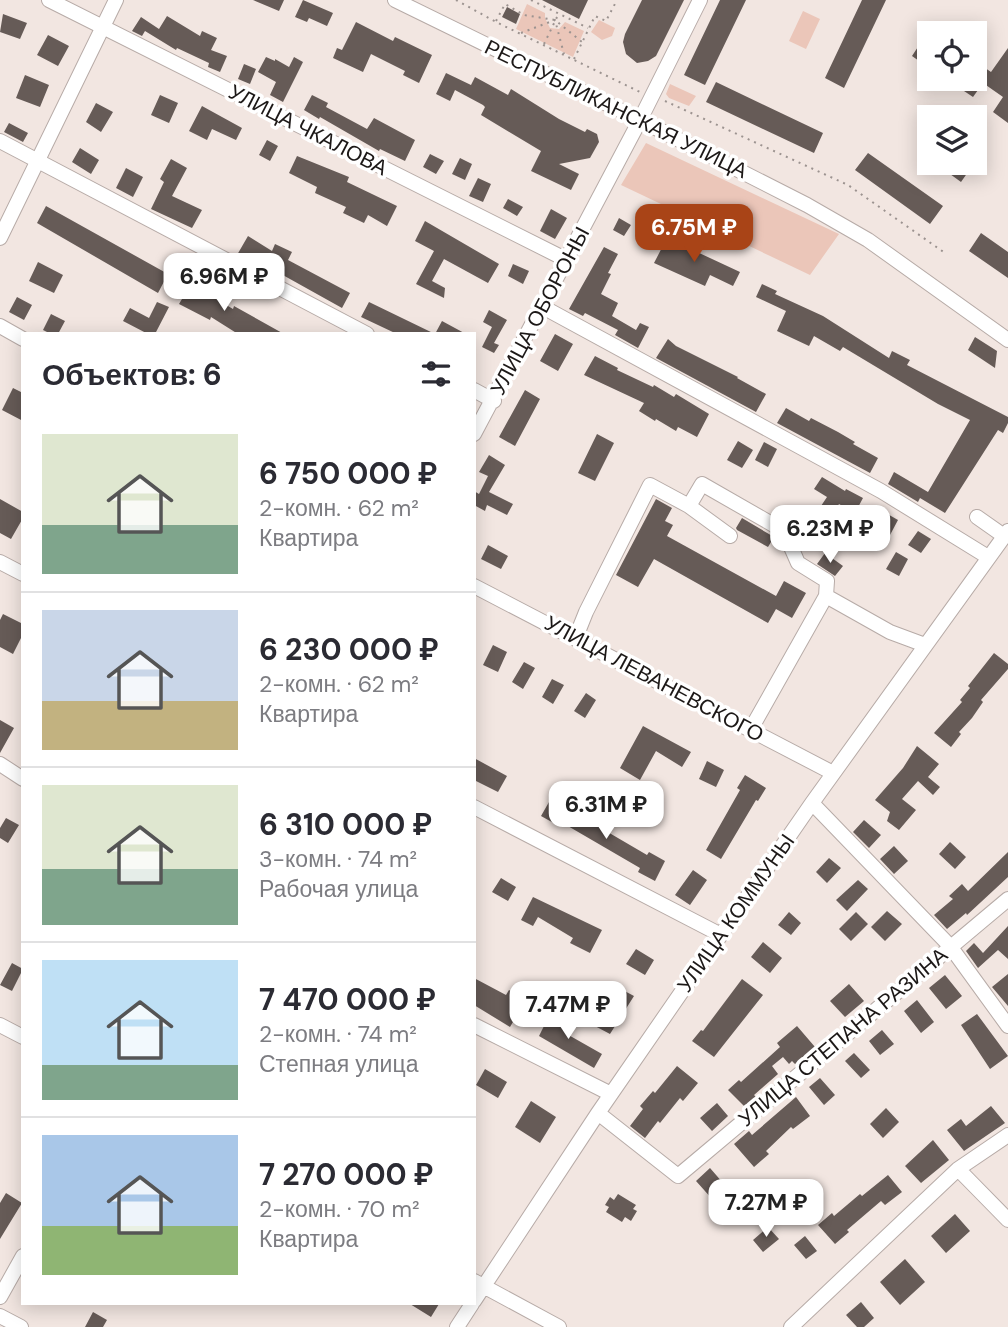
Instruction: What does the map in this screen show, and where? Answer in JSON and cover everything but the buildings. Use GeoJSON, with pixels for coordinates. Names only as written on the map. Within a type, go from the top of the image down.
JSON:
{"type":"FeatureCollection","features":[{"type":"Feature","properties":{"kind":"street","name":"УЛИЦА ЧКАЛОВА"},"geometry":{"type":"LineString","coordinates":[[49,0],[566,260]]}},
{"type":"Feature","properties":{"kind":"street"},"geometry":{"type":"LineString","coordinates":[[0,238],[116,0]]}},
{"type":"Feature","properties":{"kind":"street","name":"РЕСПУБЛИКАНСКАЯ УЛИЦА"},"geometry":{"type":"LineString","coordinates":[[394,0],[807,205],[867,240],[1008,340]]}},
{"type":"Feature","properties":{"kind":"street","name":"УЛИЦА ОБОРОНЫ"},"geometry":{"type":"LineString","coordinates":[[476,430],[494,401],[700,0]]}},
{"type":"Feature","properties":{"kind":"street"},"geometry":{"type":"LineString","coordinates":[[0,141],[363,332]]}},
{"type":"Feature","properties":{"kind":"street"},"geometry":{"type":"LineString","coordinates":[[541,306],[881,491],[988,557]]}},
{"type":"Feature","properties":{"kind":"street"},"geometry":{"type":"LineString","coordinates":[[0,326],[21,338]]}},
{"type":"Feature","properties":{"kind":"street"},"geometry":{"type":"LineString","coordinates":[[476,391],[494,401]]}},
{"type":"Feature","properties":{"kind":"street"},"geometry":{"type":"LineString","coordinates":[[689,506],[702,484],[784,531],[798,563],[827,581],[825,596],[751,729]]}},
{"type":"Feature","properties":{"kind":"street"},"geometry":{"type":"LineString","coordinates":[[576,637],[650,485],[689,506],[730,536]]}},
{"type":"Feature","properties":{"kind":"street"},"geometry":{"type":"LineString","coordinates":[[977,517],[1006,534]]}},
{"type":"Feature","properties":{"kind":"street","name":"УЛИЦА КОММУНЫ"},"geometry":{"type":"LineString","coordinates":[[479,1283],[833,773],[1006,534]]}},
{"type":"Feature","properties":{"kind":"street"},"geometry":{"type":"LineString","coordinates":[[0,562],[21,573]]}},
{"type":"Feature","properties":{"kind":"street","name":"УЛИЦА ЛЕВАНЕВСКОГО"},"geometry":{"type":"LineString","coordinates":[[476,587],[833,773]]}},
{"type":"Feature","properties":{"kind":"street"},"geometry":{"type":"LineString","coordinates":[[825,596],[890,632],[925,645]]}},
{"type":"Feature","properties":{"kind":"street"},"geometry":{"type":"LineString","coordinates":[[0,764],[21,778]]}},
{"type":"Feature","properties":{"kind":"street"},"geometry":{"type":"LineString","coordinates":[[812,803],[950,946],[1008,1026]]}},
{"type":"Feature","properties":{"kind":"street"},"geometry":{"type":"LineString","coordinates":[[476,808],[721,935]]}},
{"type":"Feature","properties":{"kind":"street","name":"УЛИЦА СТЕПАНА РАЗИНА"},"geometry":{"type":"LineString","coordinates":[[598,1113],[678,1175],[1008,898]]}},
{"type":"Feature","properties":{"kind":"street"},"geometry":{"type":"LineString","coordinates":[[0,1025],[21,1036]]}},
{"type":"Feature","properties":{"kind":"street"},"geometry":{"type":"LineString","coordinates":[[476,1026],[611,1094]]}},
{"type":"Feature","properties":{"kind":"street"},"geometry":{"type":"LineString","coordinates":[[792,1327],[958,1169],[1008,1135]]}},
{"type":"Feature","properties":{"kind":"street"},"geometry":{"type":"LineString","coordinates":[[958,1169],[1008,1220]]}},
{"type":"Feature","properties":{"kind":"street"},"geometry":{"type":"LineString","coordinates":[[0,1297],[21,1260]]}},
{"type":"Feature","properties":{"kind":"street"},"geometry":{"type":"LineString","coordinates":[[479,1283],[559,1327]]}},
{"type":"Feature","properties":{"kind":"street","name":"УЛИЦА КОММУНЫ"},"geometry":{"type":"LineString","coordinates":[[457,1327],[471,1305]]}},
{"type":"Feature","properties":{"kind":"street"},"geometry":{"type":"LineString","coordinates":[[0,1316],[21,1327]]}},
{"type":"Feature","properties":{"kind":"path"},"geometry":{"type":"LineString","coordinates":[[456,0],[574,60],[848,184],[945,253]]}},
{"type":"Feature","properties":{"kind":"path"},"geometry":{"type":"LineString","coordinates":[[531,0],[589,29]]}},
{"type":"Feature","properties":{"kind":"path"},"geometry":{"type":"LineString","coordinates":[[574,60],[595,16],[606,21],[617,0]]}},
{"type":"Feature","properties":{"kind":"path"},"geometry":{"type":"LineString","coordinates":[[496,22],[505,4],[524,15],[555,20],[582,42]]}},
{"type":"Feature","properties":{"kind":"path"},"geometry":{"type":"LineString","coordinates":[[543,45],[559,14]]}},
{"type":"Feature","properties":{"kind":"path"},"geometry":{"type":"LineString","coordinates":[[520,34],[555,20]]}},
{"type":"Feature","properties":{"kind":"path"},"geometry":{"type":"LineString","coordinates":[[555,20],[564,55]]}},
{"type":"Feature","properties":{"kind":"shaded area"},"geometry":{"type":"Polygon","coordinates":[[[527,4],[545,13],[550,28],[559,29],[565,22],[584,31],[573,57],[516,29],[527,4]]]}},
{"type":"Feature","properties":{"kind":"shaded area"},"geometry":{"type":"Polygon","coordinates":[[[803,11],[820,19],[806,49],[789,41],[803,11]]]}},
{"type":"Feature","properties":{"kind":"shaded area"},"geometry":{"type":"Polygon","coordinates":[[[599,20],[615,28],[612,36],[602,40],[591,32],[599,20]]]}},
{"type":"Feature","properties":{"kind":"shaded area"},"geometry":{"type":"Polygon","coordinates":[[[670,84],[696,96],[689,106],[669,98],[666,94],[670,84]]]}},
{"type":"Feature","properties":{"kind":"shaded area"},"geometry":{"type":"Polygon","coordinates":[[[646,143],[839,234],[810,275],[621,185],[646,143]]]}}]}
